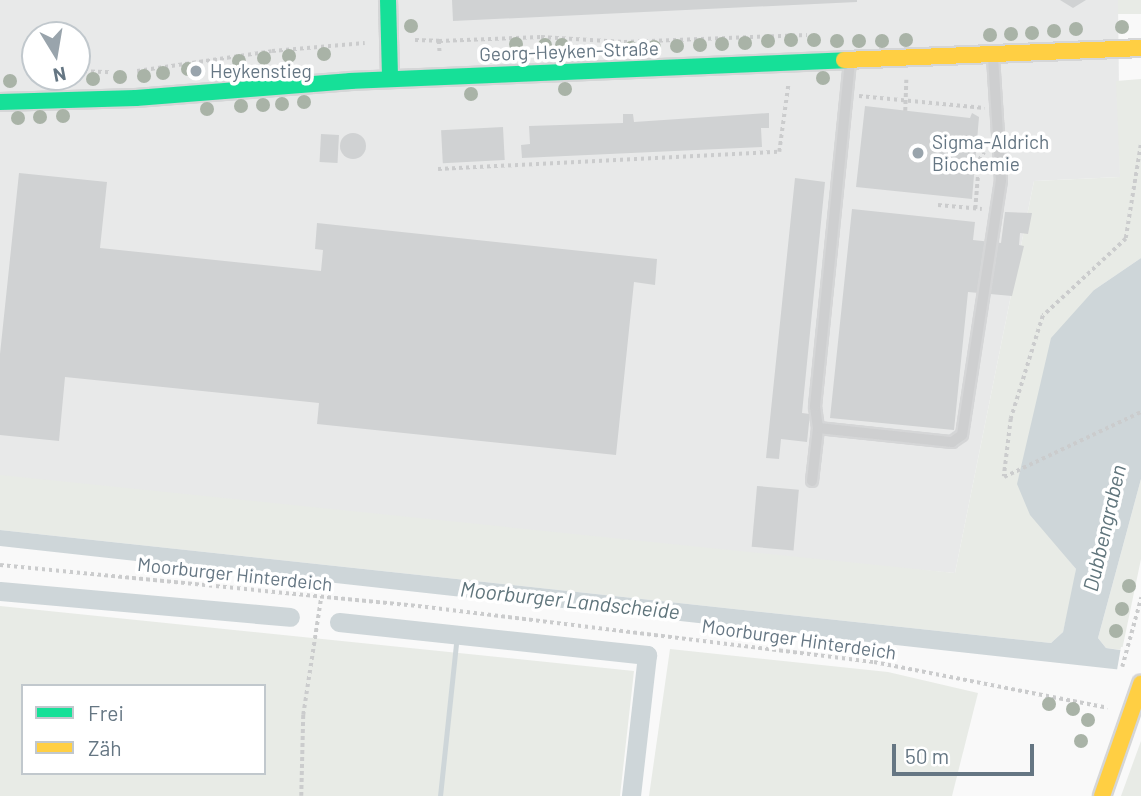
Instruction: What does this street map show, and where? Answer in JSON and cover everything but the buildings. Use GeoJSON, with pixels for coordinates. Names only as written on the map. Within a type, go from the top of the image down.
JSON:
{"type":"FeatureCollection","features":[{"type":"Feature","properties":{"kind":"main road"},"geometry":{"type":"LineString","coordinates":[[388,0],[390,79]]}},
{"type":"Feature","properties":{"kind":"main road","name":"Georg-Heyken-Straße"},"geometry":{"type":"LineString","coordinates":[[0,102],[136,98],[390,79],[1141,48]]}},
{"type":"Feature","properties":{"kind":"main road"},"geometry":{"type":"LineString","coordinates":[[1102,796],[1141,684]]}},
{"type":"Feature","properties":{"kind":"lane"},"geometry":{"type":"LineString","coordinates":[[818,428],[952,442],[962,435],[998,211],[999,145],[993,54]]}},
{"type":"Feature","properties":{"kind":"lane"},"geometry":{"type":"LineString","coordinates":[[812,481],[818,428],[815,406],[850,60]]}},
{"type":"Feature","properties":{"kind":"path"},"geometry":{"type":"LineString","coordinates":[[412,40],[541,37],[624,42],[812,35]]}},
{"type":"Feature","properties":{"kind":"path"},"geometry":{"type":"LineString","coordinates":[[439,41],[440,52]]}},
{"type":"Feature","properties":{"kind":"path"},"geometry":{"type":"LineString","coordinates":[[91,71],[125,72],[272,51],[349,47],[364,43]]}},
{"type":"Feature","properties":{"kind":"path"},"geometry":{"type":"LineString","coordinates":[[349,47],[350,54]]}},
{"type":"Feature","properties":{"kind":"path"},"geometry":{"type":"LineString","coordinates":[[438,169],[779,152],[784,142],[789,62]]}},
{"type":"Feature","properties":{"kind":"path"},"geometry":{"type":"LineString","coordinates":[[846,95],[997,109]]}},
{"type":"Feature","properties":{"kind":"path"},"geometry":{"type":"LineString","coordinates":[[975,209],[979,160],[999,145]]}},
{"type":"Feature","properties":{"kind":"path"},"geometry":{"type":"LineString","coordinates":[[1141,145],[1126,239],[1043,316],[1011,419],[1004,477],[1141,412]]}},
{"type":"Feature","properties":{"kind":"path"},"geometry":{"type":"LineString","coordinates":[[938,205],[998,211]]}},
{"type":"Feature","properties":{"kind":"path","name":"Moorburger Hinterdeich"},"geometry":{"type":"LineString","coordinates":[[0,565],[321,597],[874,662],[1067,698],[1130,717]]}},
{"type":"Feature","properties":{"kind":"path"},"geometry":{"type":"LineString","coordinates":[[300,796],[303,715],[321,597]]}},
{"type":"Feature","properties":{"kind":"path"},"geometry":{"type":"LineString","coordinates":[[1121,671],[1141,598]]}},
{"type":"Feature","properties":{"kind":"shaded area"},"geometry":{"type":"Polygon","coordinates":[[[0,0],[1118,0],[1120,177],[1034,181],[955,573],[0,491],[0,0]]]}},
{"type":"Feature","properties":{"kind":"shaded area"},"geometry":{"type":"Polygon","coordinates":[[[1118,0],[1141,0],[1141,14],[1118,14],[1118,0]]]}},
{"type":"Feature","properties":{"kind":"shaded area"},"geometry":{"type":"Polygon","coordinates":[[[1141,79],[1141,258],[1094,290],[1068,559],[1076,569],[1075,582],[1063,632],[1051,643],[0,530],[0,475],[955,573],[1034,181],[1120,177],[1116,81],[1141,79]]]}},
{"type":"Feature","properties":{"kind":"shaded area"},"geometry":{"type":"Polygon","coordinates":[[[1141,479],[1141,559],[1122,650],[1106,648],[1098,638],[1141,479]]]}},
{"type":"Feature","properties":{"kind":"shaded area"},"geometry":{"type":"Polygon","coordinates":[[[0,606],[634,671],[620,796],[0,796],[0,606]]]}},
{"type":"Feature","properties":{"kind":"shaded area"},"geometry":{"type":"Polygon","coordinates":[[[670,649],[888,672],[978,693],[952,796],[649,796],[670,649]]]}},
{"type":"Feature","properties":{"kind":"shaded area"},"geometry":{"type":"Polygon","coordinates":[[[1141,741],[1141,796],[1121,796],[1141,741]]]}},
{"type":"Feature","properties":{"kind":"water"},"geometry":{"type":"Polygon","coordinates":[[[1141,258],[1141,479],[1098,638],[1106,648],[1141,653],[1141,672],[0,546],[0,530],[1051,643],[1063,632],[1076,569],[1030,515],[1017,484],[1051,338],[1094,290],[1141,258]]]}},
{"type":"Feature","properties":{"kind":"pier"},"geometry":{"type":"Polygon","coordinates":[[[1121,647],[1141,649],[1141,674],[1117,670],[1121,647]]]}},
{"type":"Feature","properties":{"kind":"waterway"},"geometry":{"type":"LineString","coordinates":[[0,591],[290,617]]}},
{"type":"Feature","properties":{"kind":"waterway"},"geometry":{"type":"LineString","coordinates":[[339,622],[647,655],[631,796]]}},
{"type":"Feature","properties":{"kind":"waterway"},"geometry":{"type":"LineString","coordinates":[[440,796],[457,635]]}},
{"type":"Feature","properties":{"kind":"traffic: fast"},"geometry":{"type":"LineString","coordinates":[[388,0],[390,79]]}},
{"type":"Feature","properties":{"kind":"traffic: fast"},"geometry":{"type":"LineString","coordinates":[[0,102],[136,98],[351,81],[844,60]]}},
{"type":"Feature","properties":{"kind":"traffic: slow"},"geometry":{"type":"LineString","coordinates":[[844,60],[1141,48]]}},
{"type":"Feature","properties":{"kind":"traffic: slow"},"geometry":{"type":"LineString","coordinates":[[1102,796],[1141,684]]}},
{"type":"Feature","properties":{"kind":"place","name":"Heykenstieg"},"geometry":{"type":"Point","coordinates":[196,71]}},
{"type":"Feature","properties":{"kind":"place","name":"Sigma-Aldrich Biochemie"},"geometry":{"type":"Point","coordinates":[918,153]}},
{"type":"Feature","properties":{"kind":"water label","name":"Dubbengraben"},"geometry":{"type":"Point","coordinates":[1104,528]}},
{"type":"Feature","properties":{"kind":"water label","name":"Moorburger Landscheide"},"geometry":{"type":"Point","coordinates":[570,600]}}]}
